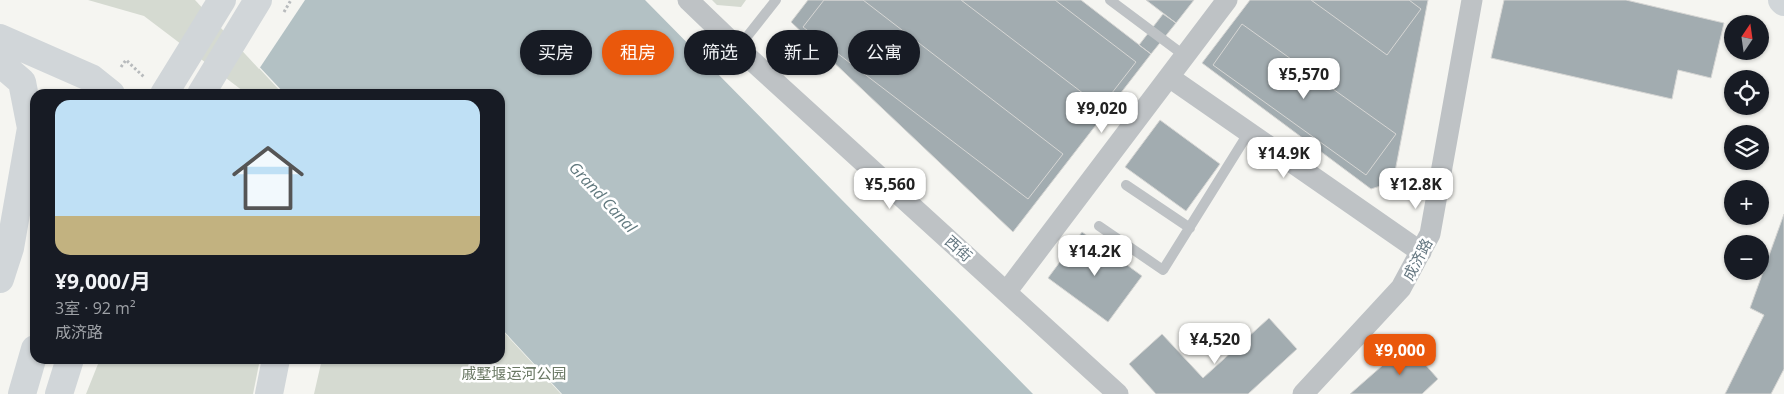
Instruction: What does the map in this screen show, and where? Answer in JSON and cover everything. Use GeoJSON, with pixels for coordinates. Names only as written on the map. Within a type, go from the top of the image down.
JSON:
{"type":"FeatureCollection","features":[{"type":"Feature","properties":{"kind":"main road"},"geometry":{"type":"LineString","coordinates":[[167,89],[222,0]]}},
{"type":"Feature","properties":{"kind":"main road"},"geometry":{"type":"LineString","coordinates":[[204,89],[258,0]]}},
{"type":"Feature","properties":{"kind":"main road"},"geometry":{"type":"LineString","coordinates":[[0,38],[91,78],[105,89]]}},
{"type":"Feature","properties":{"kind":"main road"},"geometry":{"type":"LineString","coordinates":[[0,64],[22,82],[30,123]]}},
{"type":"Feature","properties":{"kind":"main road"},"geometry":{"type":"LineString","coordinates":[[0,279],[10,248],[30,134]]}},
{"type":"Feature","properties":{"kind":"main road"},"geometry":{"type":"LineString","coordinates":[[22,394],[31,364]]}},
{"type":"Feature","properties":{"kind":"main road"},"geometry":{"type":"LineString","coordinates":[[59,394],[68,364]]}},
{"type":"Feature","properties":{"kind":"main road"},"geometry":{"type":"LineString","coordinates":[[269,394],[275,364]]}},
{"type":"Feature","properties":{"kind":"street","name":"西街"},"geometry":{"type":"LineString","coordinates":[[688,0],[719,30]]}},
{"type":"Feature","properties":{"kind":"street"},"geometry":{"type":"LineString","coordinates":[[1006,291],[1227,0]]}},
{"type":"Feature","properties":{"kind":"street","name":"成济路"},"geometry":{"type":"LineString","coordinates":[[1304,394],[1402,288],[1430,234],[1472,0]]}},
{"type":"Feature","properties":{"kind":"street","name":"西街"},"geometry":{"type":"LineString","coordinates":[[756,64],[1118,394]]}},
{"type":"Feature","properties":{"kind":"street"},"geometry":{"type":"LineString","coordinates":[[1169,77],[1421,252]]}},
{"type":"Feature","properties":{"kind":"lane"},"geometry":{"type":"LineString","coordinates":[[752,30],[776,0]]}},
{"type":"Feature","properties":{"kind":"lane"},"geometry":{"type":"LineString","coordinates":[[1110,0],[1185,56]]}},
{"type":"Feature","properties":{"kind":"lane"},"geometry":{"type":"LineString","coordinates":[[1098,226],[1163,270],[1249,132]]}},
{"type":"Feature","properties":{"kind":"lane"},"geometry":{"type":"LineString","coordinates":[[1126,185],[1190,228]]}},
{"type":"Feature","properties":{"kind":"green space"},"geometry":{"type":"Polygon","coordinates":[[[88,0],[196,0],[278,89],[240,89],[144,16],[88,0]]]}},
{"type":"Feature","properties":{"kind":"green space"},"geometry":{"type":"Polygon","coordinates":[[[712,0],[746,0],[741,7],[717,5],[712,0]]]}},
{"type":"Feature","properties":{"kind":"green space","name":"戚墅堰运河公园"},"geometry":{"type":"Polygon","coordinates":[[[505,333],[561,394],[314,394],[321,364],[505,364],[505,333]]]}},
{"type":"Feature","properties":{"kind":"green space"},"geometry":{"type":"Polygon","coordinates":[[[98,364],[259,364],[253,394],[86,394],[98,364]]]}},
{"type":"Feature","properties":{"kind":"water","name":"Grand Canal"},"geometry":{"type":"Polygon","coordinates":[[[197,0],[645,0],[684,40],[684,75],[719,75],[1033,394],[562,394],[505,332],[505,89],[280,89],[197,0]]]}},
{"type":"Feature","properties":{"kind":"pier"},"geometry":{"type":"Polygon","coordinates":[[[195,0],[305,0],[259,69],[195,0]]]}},
{"type":"Feature","properties":{"kind":"building"},"geometry":{"type":"Polygon","coordinates":[[[808,0],[1081,0],[1151,54],[1013,232],[838,66],[838,30],[799,30],[791,22],[808,0]]]}},
{"type":"Feature","properties":{"kind":"building"},"geometry":{"type":"Polygon","coordinates":[[[824,0],[863,0],[902,30],[848,30],[848,61],[838,54],[838,30],[807,30],[803,27],[824,0]]]}},
{"type":"Feature","properties":{"kind":"building"},"geometry":{"type":"Polygon","coordinates":[[[961,0],[1055,0],[1136,62],[1101,107],[961,0]]]}},
{"type":"Feature","properties":{"kind":"building"},"geometry":{"type":"Polygon","coordinates":[[[1146,0],[1194,0],[1176,23],[1146,0]]]}},
{"type":"Feature","properties":{"kind":"building"},"geometry":{"type":"Polygon","coordinates":[[[1250,0],[1428,0],[1393,182],[1371,189],[1202,63],[1250,0]]]}},
{"type":"Feature","properties":{"kind":"building"},"geometry":{"type":"Polygon","coordinates":[[[1311,0],[1409,0],[1421,9],[1387,55],[1311,0]]]}},
{"type":"Feature","properties":{"kind":"building"},"geometry":{"type":"Polygon","coordinates":[[[1504,0],[1626,0],[1724,23],[1711,78],[1678,70],[1672,99],[1491,58],[1504,0]]]}},
{"type":"Feature","properties":{"kind":"building"},"geometry":{"type":"Polygon","coordinates":[[[1163,14],[1176,23],[1151,54],[1139,45],[1163,14]]]}},
{"type":"Feature","properties":{"kind":"building"},"geometry":{"type":"Polygon","coordinates":[[[1242,24],[1396,134],[1366,175],[1213,65],[1242,24]]]}},
{"type":"Feature","properties":{"kind":"building"},"geometry":{"type":"Polygon","coordinates":[[[920,44],[1063,154],[1028,199],[866,75],[920,75],[920,44]]]}},
{"type":"Feature","properties":{"kind":"building"},"geometry":{"type":"Polygon","coordinates":[[[1160,120],[1220,164],[1186,211],[1125,167],[1160,120]]]}},
{"type":"Feature","properties":{"kind":"building"},"geometry":{"type":"Polygon","coordinates":[[[1784,214],[1784,369],[1771,394],[1725,394],[1764,315],[1750,308],[1760,280],[1769,280],[1769,255],[1784,214]]]}},
{"type":"Feature","properties":{"kind":"building"},"geometry":{"type":"Polygon","coordinates":[[[1082,232],[1142,276],[1108,322],[1048,278],[1082,232]]]}},
{"type":"Feature","properties":{"kind":"building"},"geometry":{"type":"Polygon","coordinates":[[[1269,318],[1297,349],[1248,394],[1156,394],[1129,364],[1162,334],[1203,378],[1269,318]]]}},
{"type":"Feature","properties":{"kind":"building"},"geometry":{"type":"Polygon","coordinates":[[[1407,344],[1438,379],[1422,394],[1350,394],[1407,344]]]}}]}
